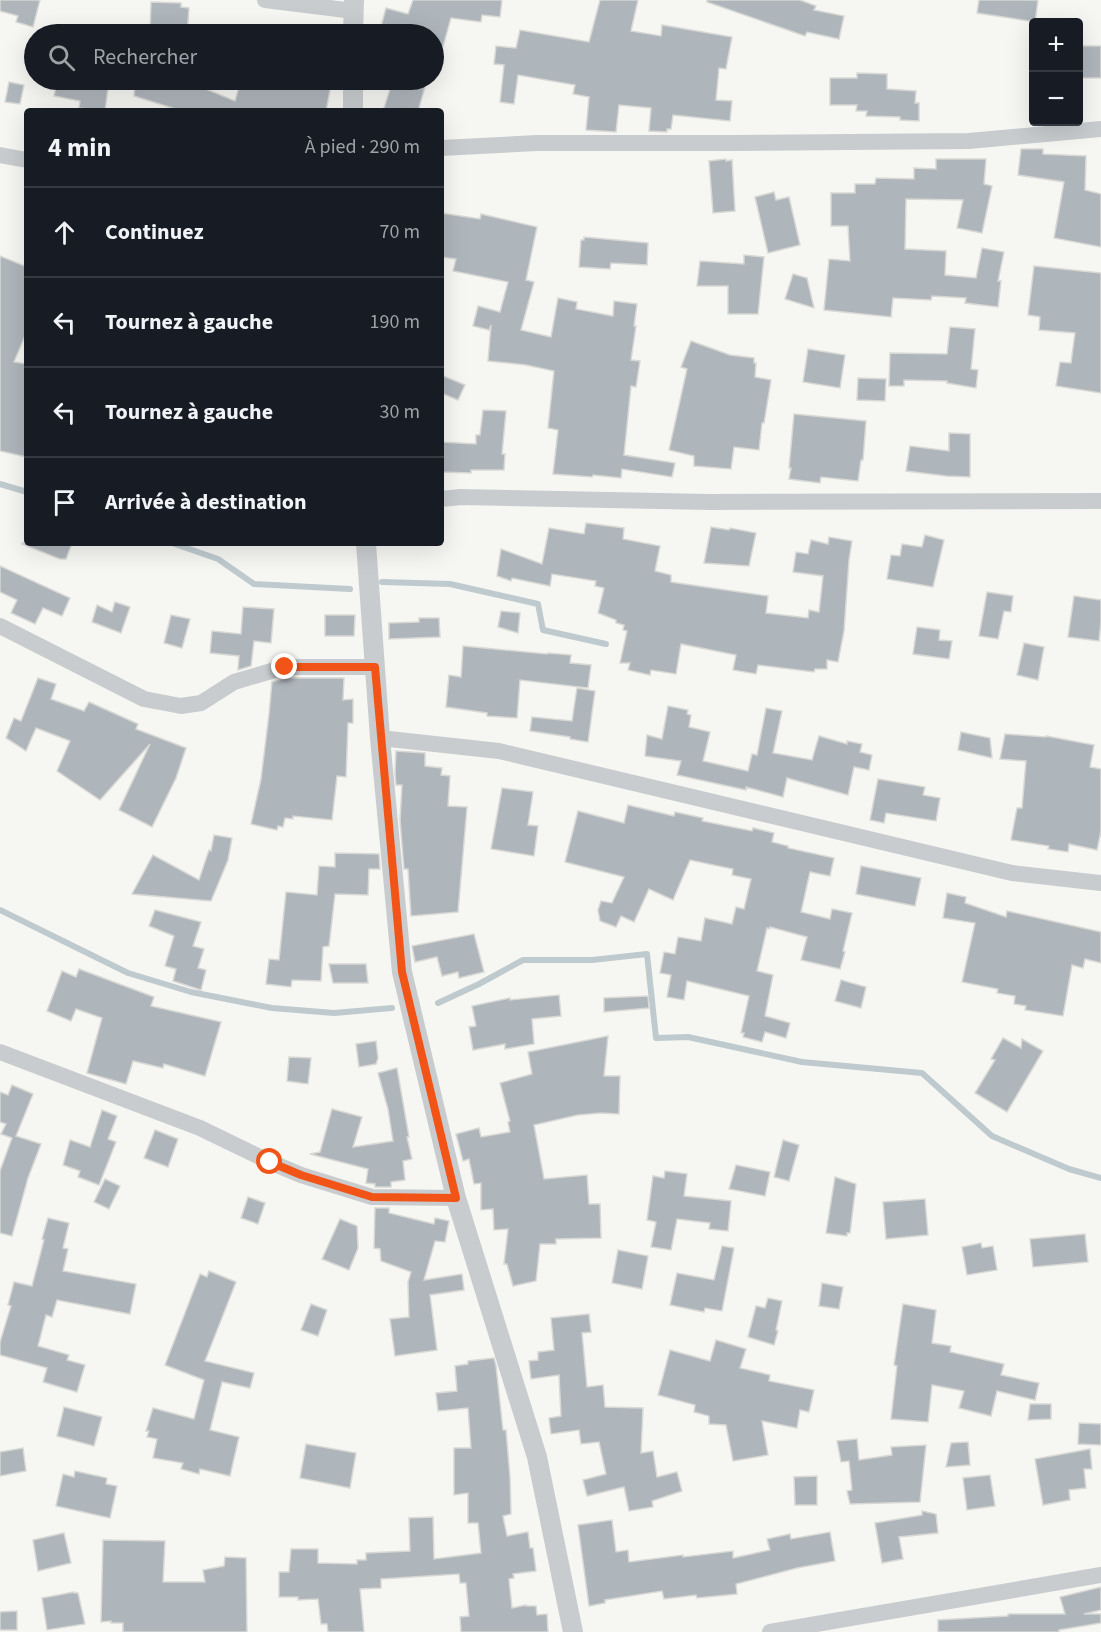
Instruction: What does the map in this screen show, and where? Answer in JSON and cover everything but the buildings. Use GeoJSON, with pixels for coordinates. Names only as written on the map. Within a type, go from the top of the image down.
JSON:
{"type":"FeatureCollection","features":[{"type":"Feature","properties":{"kind":"street"},"geometry":{"type":"LineString","coordinates":[[265,0],[354,5],[353,24]]}},
{"type":"Feature","properties":{"kind":"street"},"geometry":{"type":"LineString","coordinates":[[353,90],[353,108]]}},
{"type":"Feature","properties":{"kind":"street"},"geometry":{"type":"LineString","coordinates":[[444,148],[537,143],[969,141],[1101,129]]}},
{"type":"Feature","properties":{"kind":"street"},"geometry":{"type":"LineString","coordinates":[[0,155],[24,159]]}},
{"type":"Feature","properties":{"kind":"street"},"geometry":{"type":"LineString","coordinates":[[444,499],[461,497],[709,502],[1101,501]]}},
{"type":"Feature","properties":{"kind":"street"},"geometry":{"type":"LineString","coordinates":[[366,546],[380,738],[402,972],[456,1198],[537,1457],[573,1632]]}},
{"type":"Feature","properties":{"kind":"street"},"geometry":{"type":"LineString","coordinates":[[0,626],[144,699],[181,706],[201,703],[234,682],[285,667],[375,667]]}},
{"type":"Feature","properties":{"kind":"street"},"geometry":{"type":"LineString","coordinates":[[380,738],[499,751],[1012,873],[1101,883]]}},
{"type":"Feature","properties":{"kind":"street"},"geometry":{"type":"LineString","coordinates":[[0,1052],[200,1128],[301,1175],[372,1197],[456,1198]]}},
{"type":"Feature","properties":{"kind":"street"},"geometry":{"type":"LineString","coordinates":[[770,1632],[1101,1575]]}},
{"type":"Feature","properties":{"kind":"waterway"},"geometry":{"type":"LineString","coordinates":[[0,484],[24,491]]}},
{"type":"Feature","properties":{"kind":"waterway"},"geometry":{"type":"LineString","coordinates":[[181,546],[218,559],[254,584],[350,589]]}},
{"type":"Feature","properties":{"kind":"waterway"},"geometry":{"type":"LineString","coordinates":[[382,582],[450,584],[538,604],[543,630],[606,644]]}},
{"type":"Feature","properties":{"kind":"waterway"},"geometry":{"type":"LineString","coordinates":[[0,910],[128,973],[191,992],[272,1008],[334,1013],[392,1008]]}},
{"type":"Feature","properties":{"kind":"waterway"},"geometry":{"type":"LineString","coordinates":[[438,1003],[523,960],[592,960],[647,954],[656,1038],[688,1037],[802,1062],[922,1073],[992,1136],[1069,1169],[1101,1178]]}},
{"type":"Feature","properties":{"kind":"route"},"geometry":{"type":"LineString","coordinates":[[270,1162],[301,1175],[372,1197],[456,1198],[402,972],[375,667],[285,667]]}}]}
